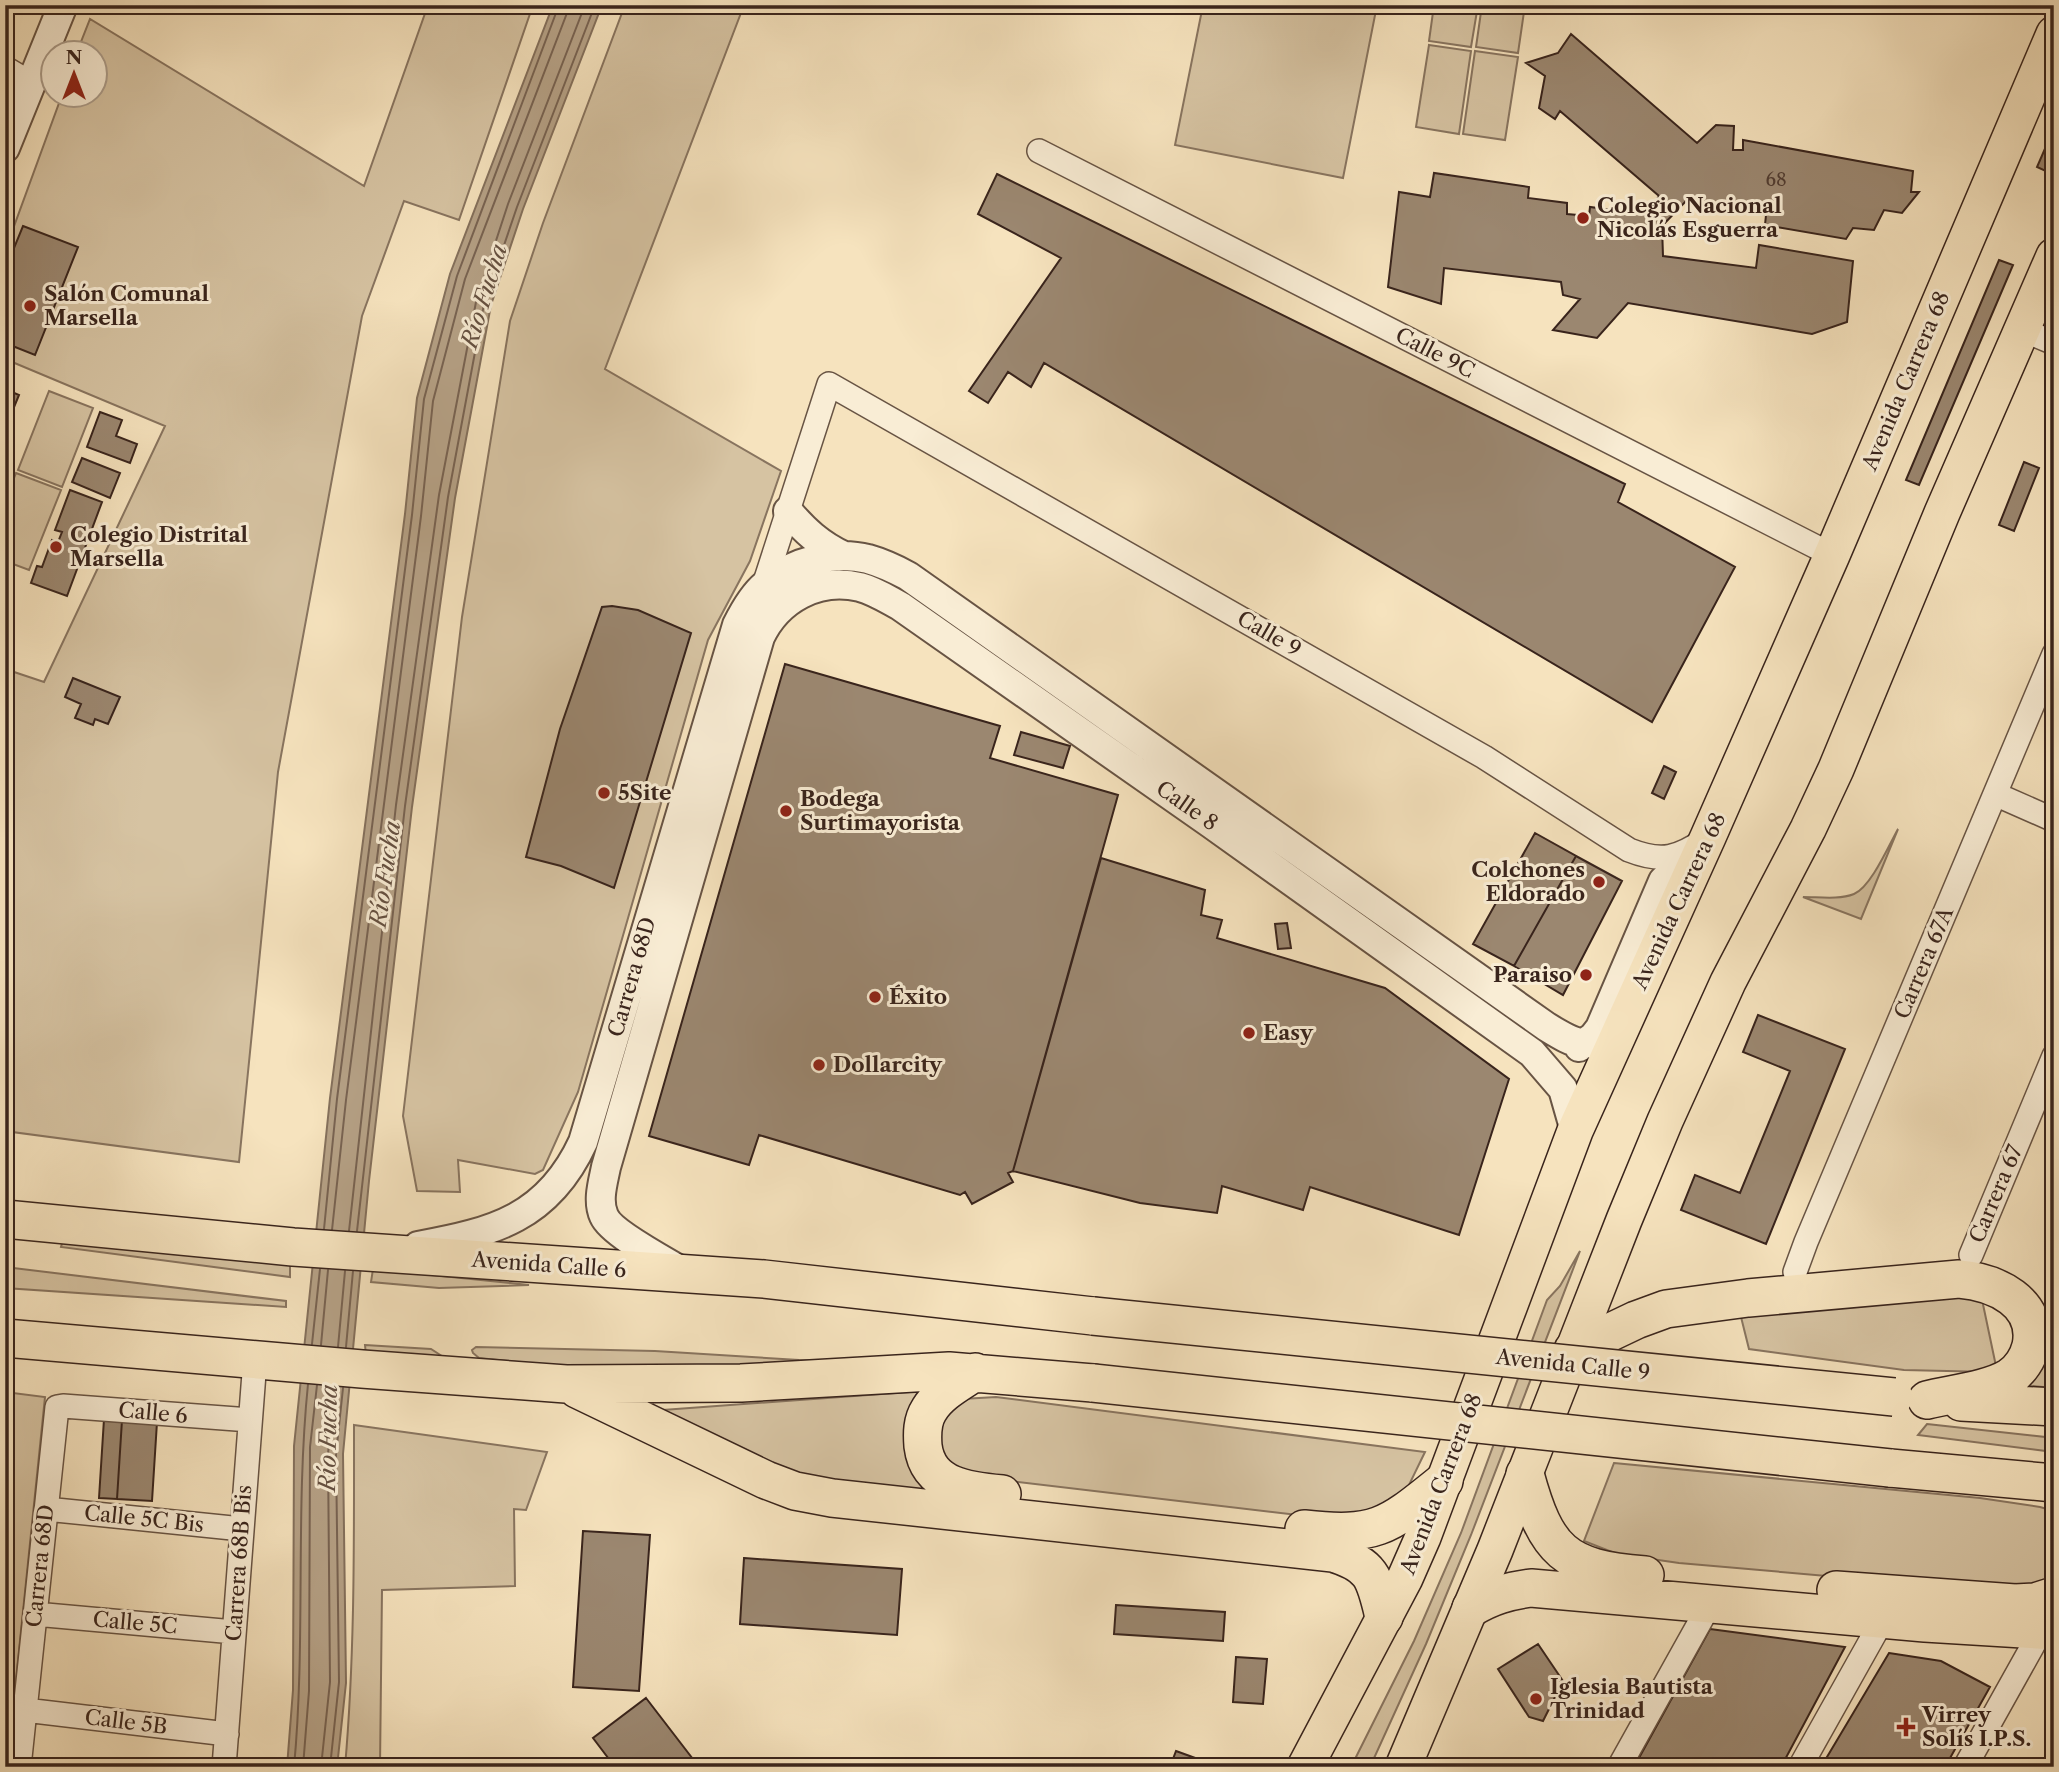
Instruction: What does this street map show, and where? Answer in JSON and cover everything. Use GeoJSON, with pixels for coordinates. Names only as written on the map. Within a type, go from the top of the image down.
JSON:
{"type":"FeatureCollection","features":[{"type":"Feature","properties":{"kind":"highway","name":"Avenida Calle 6"},"geometry":{"type":"LineString","coordinates":[[5,1219],[293,1247],[805,1283],[1093,1316]]}},
{"type":"Feature","properties":{"kind":"highway"},"geometry":{"type":"LineString","coordinates":[[1666,1310],[1680,1295],[1698,1283],[1971,1255],[1985,1257],[2014,1268],[2036,1287],[2054,1308]]}},
{"type":"Feature","properties":{"kind":"highway"},"geometry":{"type":"LineString","coordinates":[[1573,1350],[1636,1320],[1666,1310],[1748,1298],[1959,1279],[1984,1282],[2012,1297],[2029,1316],[2032,1327],[2029,1353],[2012,1376],[1999,1382],[1910,1399]]}},
{"type":"Feature","properties":{"kind":"highway","name":"Avenida Calle 9"},"geometry":{"type":"LineString","coordinates":[[1093,1316],[1910,1399],[2054,1407]]}},
{"type":"Feature","properties":{"kind":"highway"},"geometry":{"type":"LineString","coordinates":[[5,1338],[566,1384],[680,1384],[914,1372],[975,1372],[2047,1486]]}},
{"type":"Feature","properties":{"kind":"highway"},"geometry":{"type":"LineString","coordinates":[[975,1372],[941,1396],[929,1409],[923,1423],[922,1436],[930,1467],[941,1479],[969,1491],[1358,1532],[1388,1523],[1444,1481]]}},
{"type":"Feature","properties":{"kind":"highway"},"geometry":{"type":"LineString","coordinates":[[566,1384],[766,1480],[806,1493],[1333,1553],[1357,1561],[1369,1571],[1375,1582],[1384,1617]]}},
{"type":"Feature","properties":{"kind":"highway"},"geometry":{"type":"LineString","coordinates":[[1525,1474],[1539,1520],[1552,1541],[1573,1559],[1601,1570],[1991,1602],[2035,1602],[2054,1596]]}},
{"type":"Feature","properties":{"kind":"highway"},"geometry":{"type":"LineString","coordinates":[[1471,1608],[1488,1598],[1531,1588],[2048,1631]]}},
{"type":"Feature","properties":{"kind":"main road","name":"Avenida Carrera 68"},"geometry":{"type":"LineString","coordinates":[[1305,1767],[1409,1567],[1444,1481],[1575,1131],[1832,555],[2054,34]]}},
{"type":"Feature","properties":{"kind":"main road"},"geometry":{"type":"LineString","coordinates":[[1402,1767],[1471,1608],[1665,1121],[1733,973],[1836,769],[1942,513],[2038,337],[2054,256]]}},
{"type":"Feature","properties":{"kind":"street"},"geometry":{"type":"LineString","coordinates":[[5,148],[63,5]]}},
{"type":"Feature","properties":{"kind":"street"},"geometry":{"type":"LineString","coordinates":[[5,68],[32,83]]}},
{"type":"Feature","properties":{"kind":"street","name":"Calle 9C"},"geometry":{"type":"LineString","coordinates":[[1039,151],[1832,555]]}},
{"type":"Feature","properties":{"kind":"street","name":"Carrera 68D"},"geometry":{"type":"LineString","coordinates":[[685,1274],[612,1227],[602,1210],[603,1182],[764,628],[764,585],[829,384]]}},
{"type":"Feature","properties":{"kind":"street","name":"Calle 9"},"geometry":{"type":"LineString","coordinates":[[829,384],[1484,757],[1629,850],[1646,857],[1665,858],[1683,854],[1708,837]]}},
{"type":"Feature","properties":{"kind":"street"},"geometry":{"type":"LineString","coordinates":[[788,511],[813,538],[827,549],[844,556]]}},
{"type":"Feature","properties":{"kind":"street","name":"Calle 8"},"geometry":{"type":"LineString","coordinates":[[764,585],[794,567],[820,558],[844,556],[885,564],[908,576],[1547,1027],[1566,1039],[1583,1045]]}},
{"type":"Feature","properties":{"kind":"street","name":"Calle 8"},"geometry":{"type":"LineString","coordinates":[[764,628],[788,601],[801,593],[823,586],[844,584],[862,587],[900,606],[1242,845],[1532,1053],[1563,1089],[1575,1131]]}},
{"type":"Feature","properties":{"kind":"street","name":"Carrera 68D"},"geometry":{"type":"LineString","coordinates":[[381,1253],[480,1233],[512,1220],[547,1195],[576,1157],[583,1142],[737,625],[764,585]]}},
{"type":"Feature","properties":{"kind":"street","name":"Carrera 67A"},"geometry":{"type":"LineString","coordinates":[[1795,1272],[2054,654]]}},
{"type":"Feature","properties":{"kind":"street"},"geometry":{"type":"LineString","coordinates":[[1995,794],[2054,820]]}},
{"type":"Feature","properties":{"kind":"street"},"geometry":{"type":"LineString","coordinates":[[1583,1045],[1600,1028],[1662,881],[1670,874],[1678,875],[1682,879],[1682,890]]}},
{"type":"Feature","properties":{"kind":"street"},"geometry":{"type":"LineString","coordinates":[[1532,1053],[1559,1053],[1617,1036]]}},
{"type":"Feature","properties":{"kind":"street","name":"Carrera 67"},"geometry":{"type":"LineString","coordinates":[[1971,1255],[2054,1056]]}},
{"type":"Feature","properties":{"kind":"street"},"geometry":{"type":"LineString","coordinates":[[5,1200],[97,1228]]}},
{"type":"Feature","properties":{"kind":"street"},"geometry":{"type":"LineString","coordinates":[[5,1211],[97,1228]]}},
{"type":"Feature","properties":{"kind":"street","name":"Carrera 68B Bis"},"geometry":{"type":"LineString","coordinates":[[224,1767],[250,1420],[269,1361]]}},
{"type":"Feature","properties":{"kind":"street","name":"Carrera 68D"},"geometry":{"type":"LineString","coordinates":[[19,1767],[57,1407]]}},
{"type":"Feature","properties":{"kind":"street","name":"Calle 6"},"geometry":{"type":"LineString","coordinates":[[57,1407],[250,1420]]}},
{"type":"Feature","properties":{"kind":"street","name":"Calle 5C Bis"},"geometry":{"type":"LineString","coordinates":[[46,1509],[242,1529]]}},
{"type":"Feature","properties":{"kind":"street"},"geometry":{"type":"LineString","coordinates":[[1619,1767],[1710,1604]]}},
{"type":"Feature","properties":{"kind":"street","name":"Calle 5C"},"geometry":{"type":"LineString","coordinates":[[35,1614],[234,1632]]}},
{"type":"Feature","properties":{"kind":"street"},"geometry":{"type":"LineString","coordinates":[[1800,1767],[1883,1619]]}},
{"type":"Feature","properties":{"kind":"street"},"geometry":{"type":"LineString","coordinates":[[1965,1767],[2048,1631]]}},
{"type":"Feature","properties":{"kind":"street","name":"Calle 5B"},"geometry":{"type":"LineString","coordinates":[[25,1710],[227,1734]]}},
{"type":"Feature","properties":{"kind":"shaded area"},"geometry":{"type":"Polygon","coordinates":[[[428,5],[533,5],[459,220],[404,201],[362,316],[278,772],[239,1162],[5,1131],[5,669],[44,682],[165,426],[5,359],[5,251],[57,108],[108,108],[108,38],[83,38],[90,19],[364,186],[428,5]]]}},
{"type":"Feature","properties":{"kind":"shaded area"},"geometry":{"type":"Polygon","coordinates":[[[625,5],[744,5],[605,369],[781,471],[750,561],[708,640],[578,1092],[543,1170],[535,1174],[458,1160],[460,1192],[417,1191],[403,1116],[462,617],[510,321],[543,223],[625,5]]]}},
{"type":"Feature","properties":{"kind":"shaded area"},"geometry":{"type":"Polygon","coordinates":[[[1203,5],[1377,5],[1343,178],[1175,145],[1203,5]]]}},
{"type":"Feature","properties":{"kind":"shaded area"},"geometry":{"type":"Polygon","coordinates":[[[1434,5],[1478,5],[1471,47],[1429,41],[1434,5]]]}},
{"type":"Feature","properties":{"kind":"shaded area"},"geometry":{"type":"Polygon","coordinates":[[[1482,5],[1525,5],[1518,53],[1476,47],[1482,5]]]}},
{"type":"Feature","properties":{"kind":"shaded area"},"geometry":{"type":"Polygon","coordinates":[[[1429,45],[1471,51],[1459,134],[1416,127],[1429,45]]]}},
{"type":"Feature","properties":{"kind":"shaded area"},"geometry":{"type":"Polygon","coordinates":[[[1475,51],[1518,57],[1505,140],[1463,134],[1475,51]]]}},
{"type":"Feature","properties":{"kind":"shaded area"},"geometry":{"type":"Polygon","coordinates":[[[49,391],[93,408],[62,487],[18,470],[49,391]]]}},
{"type":"Feature","properties":{"kind":"shaded area"},"geometry":{"type":"Polygon","coordinates":[[[16,473],[61,490],[29,570],[5,561],[5,501],[16,473]]]}},
{"type":"Feature","properties":{"kind":"shaded area"},"geometry":{"type":"Polygon","coordinates":[[[1898,829],[1861,919],[1803,897],[1842,897],[1860,890],[1873,875],[1898,829]]]}},
{"type":"Feature","properties":{"kind":"shaded area"},"geometry":{"type":"Polygon","coordinates":[[[63,1240],[290,1262],[290,1277],[61,1247],[63,1240]]]}},
{"type":"Feature","properties":{"kind":"shaded area"},"geometry":{"type":"Polygon","coordinates":[[[1580,1251],[1471,1535],[1426,1644],[1370,1767],[1351,1767],[1414,1641],[1461,1533],[1547,1300],[1560,1286],[1580,1251]]]}},
{"type":"Feature","properties":{"kind":"shaded area"},"geometry":{"type":"Polygon","coordinates":[[[5,1267],[286,1301],[286,1307],[5,1288],[5,1267]]]}},
{"type":"Feature","properties":{"kind":"shaded area"},"geometry":{"type":"Polygon","coordinates":[[[373,1269],[529,1285],[439,1288],[371,1282],[373,1269]]]}},
{"type":"Feature","properties":{"kind":"shaded area"},"geometry":{"type":"Polygon","coordinates":[[[1980,1290],[1997,1371],[1904,1370],[1749,1349],[1739,1309],[1980,1290]]]}},
{"type":"Feature","properties":{"kind":"shaded area"},"geometry":{"type":"Polygon","coordinates":[[[2044,1332],[2054,1333],[2054,1388],[2019,1385],[2044,1332]]]}},
{"type":"Feature","properties":{"kind":"shaded area"},"geometry":{"type":"Polygon","coordinates":[[[365,1345],[431,1349],[451,1362],[366,1355],[365,1345]]]}},
{"type":"Feature","properties":{"kind":"shaded area"},"geometry":{"type":"Polygon","coordinates":[[[476,1347],[655,1351],[799,1360],[912,1362],[576,1368],[479,1358],[472,1350],[476,1347]]]}},
{"type":"Feature","properties":{"kind":"shaded area"},"geometry":{"type":"Polygon","coordinates":[[[923,1391],[946,1499],[801,1479],[649,1411],[923,1391]]]}},
{"type":"Feature","properties":{"kind":"shaded area"},"geometry":{"type":"Polygon","coordinates":[[[5,1392],[45,1397],[7,1767],[5,1767],[5,1392]]]}},
{"type":"Feature","properties":{"kind":"shaded area"},"geometry":{"type":"Polygon","coordinates":[[[996,1397],[1425,1452],[1409,1485],[1397,1498],[1349,1521],[967,1476],[938,1456],[937,1420],[962,1399],[996,1397]]]}},
{"type":"Feature","properties":{"kind":"shaded area"},"geometry":{"type":"Polygon","coordinates":[[[1927,1424],[2054,1438],[2054,1452],[1918,1435],[1927,1424]]]}},
{"type":"Feature","properties":{"kind":"shaded area"},"geometry":{"type":"Polygon","coordinates":[[[354,1425],[547,1452],[526,1510],[514,1509],[515,1586],[382,1590],[380,1767],[345,1767],[352,1639],[354,1425]]]}},
{"type":"Feature","properties":{"kind":"shaded area"},"geometry":{"type":"Polygon","coordinates":[[[1614,1463],[1980,1498],[2040,1507],[2054,1511],[2054,1583],[1987,1590],[1679,1563],[1617,1554],[1584,1541],[1614,1463]]]}},
{"type":"Feature","properties":{"kind":"water","name":"Río Fucha"},"geometry":{"type":"Polygon","coordinates":[[[553,5],[602,5],[523,209],[491,305],[455,498],[412,807],[369,1181],[343,1454],[346,1683],[337,1767],[287,1767],[293,1690],[294,1446],[330,1098],[405,514],[417,398],[450,274],[553,5]]]}},
{"type":"Feature","properties":{"kind":"building"},"geometry":{"type":"Polygon","coordinates":[[[1571,34],[1697,143],[1716,125],[1734,126],[1733,150],[1743,150],[1743,140],[1913,171],[1911,192],[1919,192],[1902,213],[1884,210],[1874,230],[1853,228],[1846,239],[1765,225],[1766,215],[1685,202],[1662,226],[1663,256],[1756,268],[1759,245],[1853,261],[1847,322],[1812,334],[1628,303],[1597,338],[1553,330],[1580,299],[1563,295],[1561,282],[1444,268],[1441,304],[1388,287],[1399,192],[1430,197],[1434,173],[1529,187],[1528,198],[1567,203],[1567,214],[1589,216],[1590,207],[1646,215],[1659,196],[1560,111],[1555,119],[1539,108],[1545,76],[1526,63],[1558,53],[1571,34]]]}},
{"type":"Feature","properties":{"kind":"building"},"geometry":{"type":"Polygon","coordinates":[[[2054,128],[2054,165],[2050,173],[2037,167],[2054,128]]]}},
{"type":"Feature","properties":{"kind":"building"},"geometry":{"type":"Polygon","coordinates":[[[997,174],[1625,484],[1618,502],[1735,567],[1652,722],[1044,363],[1031,387],[1008,372],[988,403],[969,391],[1061,258],[978,214],[997,174]]]}},
{"type":"Feature","properties":{"kind":"building","name":"Salón Comunal Marsella"},"geometry":{"type":"Polygon","coordinates":[[[23,226],[78,247],[35,355],[5,343],[5,270],[23,226]]]}},
{"type":"Feature","properties":{"kind":"building"},"geometry":{"type":"Polygon","coordinates":[[[1999,260],[2013,265],[1919,485],[1906,480],[1999,260]]]}},
{"type":"Feature","properties":{"kind":"building"},"geometry":{"type":"Polygon","coordinates":[[[5,389],[19,395],[5,429],[5,389]]]}},
{"type":"Feature","properties":{"kind":"building"},"geometry":{"type":"Polygon","coordinates":[[[100,412],[122,420],[116,436],[137,444],[130,463],[87,447],[100,412]]]}},
{"type":"Feature","properties":{"kind":"building"},"geometry":{"type":"Polygon","coordinates":[[[5,432],[13,435],[5,453],[5,432]]]}},
{"type":"Feature","properties":{"kind":"building"},"geometry":{"type":"Polygon","coordinates":[[[82,458],[120,473],[110,498],[72,482],[82,458]]]}},
{"type":"Feature","properties":{"kind":"building"},"geometry":{"type":"Polygon","coordinates":[[[2024,462],[2039,468],[2014,531],[1999,525],[2024,462]]]}},
{"type":"Feature","properties":{"kind":"building"},"geometry":{"type":"Polygon","coordinates":[[[70,490],[102,502],[67,596],[31,583],[37,566],[42,567],[52,540],[58,542],[62,532],[55,530],[70,490]]]}},
{"type":"Feature","properties":{"kind":"building"},"geometry":{"type":"Polygon","coordinates":[[[602,607],[638,610],[691,633],[614,888],[561,866],[526,857],[560,729],[602,607]]]}},
{"type":"Feature","properties":{"kind":"building","name":"Éxito"},"geometry":{"type":"Polygon","coordinates":[[[785,664],[1000,726],[990,758],[1118,795],[1013,1171],[1008,1173],[1013,1182],[972,1204],[965,1192],[960,1195],[759,1135],[749,1165],[649,1136],[785,664]]]}},
{"type":"Feature","properties":{"kind":"building"},"geometry":{"type":"Polygon","coordinates":[[[73,678],[120,697],[108,724],[95,719],[93,725],[75,718],[81,704],[65,697],[73,678]]]}},
{"type":"Feature","properties":{"kind":"building"},"geometry":{"type":"Polygon","coordinates":[[[1021,732],[1070,746],[1063,768],[1014,755],[1021,732]]]}},
{"type":"Feature","properties":{"kind":"building"},"geometry":{"type":"Polygon","coordinates":[[[1664,766],[1676,772],[1664,799],[1652,793],[1664,766]]]}},
{"type":"Feature","properties":{"kind":"building"},"geometry":{"type":"Polygon","coordinates":[[[1535,833],[1576,856],[1514,966],[1473,944],[1535,833]]]}},
{"type":"Feature","properties":{"kind":"building"},"geometry":{"type":"Polygon","coordinates":[[[1576,856],[1622,881],[1563,995],[1514,966],[1576,856]]]}},
{"type":"Feature","properties":{"kind":"building","name":"Easy"},"geometry":{"type":"Polygon","coordinates":[[[1101,858],[1205,890],[1201,915],[1222,920],[1217,938],[1385,988],[1509,1079],[1459,1235],[1310,1187],[1303,1210],[1222,1186],[1217,1213],[1140,1203],[1013,1171],[1101,858]]]}},
{"type":"Feature","properties":{"kind":"building"},"geometry":{"type":"Polygon","coordinates":[[[1287,923],[1291,948],[1278,949],[1275,924],[1287,923]]]}},
{"type":"Feature","properties":{"kind":"building"},"geometry":{"type":"Polygon","coordinates":[[[1758,1015],[1845,1049],[1766,1244],[1681,1210],[1695,1175],[1740,1193],[1790,1071],[1743,1052],[1758,1015]]]}},
{"type":"Feature","properties":{"kind":"building"},"geometry":{"type":"Polygon","coordinates":[[[104,1419],[122,1420],[117,1499],[99,1498],[104,1419]]]}},
{"type":"Feature","properties":{"kind":"building"},"geometry":{"type":"Polygon","coordinates":[[[122,1420],[157,1422],[152,1501],[117,1499],[122,1420]]]}},
{"type":"Feature","properties":{"kind":"building"},"geometry":{"type":"Polygon","coordinates":[[[583,1531],[650,1535],[639,1691],[573,1687],[583,1531]]]}},
{"type":"Feature","properties":{"kind":"building"},"geometry":{"type":"Polygon","coordinates":[[[744,1558],[902,1569],[897,1635],[740,1624],[744,1558]]]}},
{"type":"Feature","properties":{"kind":"building"},"geometry":{"type":"Polygon","coordinates":[[[1116,1605],[1225,1612],[1223,1641],[1114,1634],[1116,1605]]]}},
{"type":"Feature","properties":{"kind":"building"},"geometry":{"type":"Polygon","coordinates":[[[1710,1629],[1845,1647],[1781,1767],[1634,1767],[1710,1629]]]}},
{"type":"Feature","properties":{"kind":"building","name":"Iglesia Bautista Trinidad"},"geometry":{"type":"Polygon","coordinates":[[[1538,1644],[1563,1681],[1543,1721],[1529,1717],[1498,1669],[1538,1644]]]}},
{"type":"Feature","properties":{"kind":"building","name":"Virrey Solís I.P.S."},"geometry":{"type":"Polygon","coordinates":[[[1889,1653],[1941,1661],[1990,1687],[1945,1767],[1821,1767],[1889,1653]]]}},
{"type":"Feature","properties":{"kind":"building"},"geometry":{"type":"Polygon","coordinates":[[[1236,1657],[1267,1659],[1263,1704],[1233,1702],[1236,1657]]]}},
{"type":"Feature","properties":{"kind":"building"},"geometry":{"type":"Polygon","coordinates":[[[646,1698],[699,1767],[615,1767],[593,1738],[646,1698]]]}},
{"type":"Feature","properties":{"kind":"building"},"geometry":{"type":"Polygon","coordinates":[[[1176,1751],[1220,1767],[1170,1767],[1176,1751]]]}},
{"type":"Feature","properties":{"kind":"place","name":"Colegio Nacional Nicolás Esguerra"},"geometry":{"type":"Point","coordinates":[1583,218]}},
{"type":"Feature","properties":{"kind":"place","name":"Salón Comunal Marsella"},"geometry":{"type":"Point","coordinates":[30,306]}},
{"type":"Feature","properties":{"kind":"place","name":"Colegio Distrital Marsella"},"geometry":{"type":"Point","coordinates":[56,547]}},
{"type":"Feature","properties":{"kind":"place","name":"5Site"},"geometry":{"type":"Point","coordinates":[604,793]}},
{"type":"Feature","properties":{"kind":"place","name":"Bodega Surtimayorista"},"geometry":{"type":"Point","coordinates":[786,811]}},
{"type":"Feature","properties":{"kind":"place","name":"Colchones Eldorado"},"geometry":{"type":"Point","coordinates":[1599,882]}},
{"type":"Feature","properties":{"kind":"place","name":"Paraiso"},"geometry":{"type":"Point","coordinates":[1586,975]}},
{"type":"Feature","properties":{"kind":"place","name":"Éxito"},"geometry":{"type":"Point","coordinates":[875,997]}},
{"type":"Feature","properties":{"kind":"place","name":"Easy"},"geometry":{"type":"Point","coordinates":[1249,1033]}},
{"type":"Feature","properties":{"kind":"place","name":"Dollarcity"},"geometry":{"type":"Point","coordinates":[819,1065]}},
{"type":"Feature","properties":{"kind":"place","name":"Iglesia Bautista Trinidad"},"geometry":{"type":"Point","coordinates":[1536,1699]}},
{"type":"Feature","properties":{"kind":"place","name":"Virrey Solís I.P.S."},"geometry":{"type":"Point","coordinates":[1906,1727]}}]}
